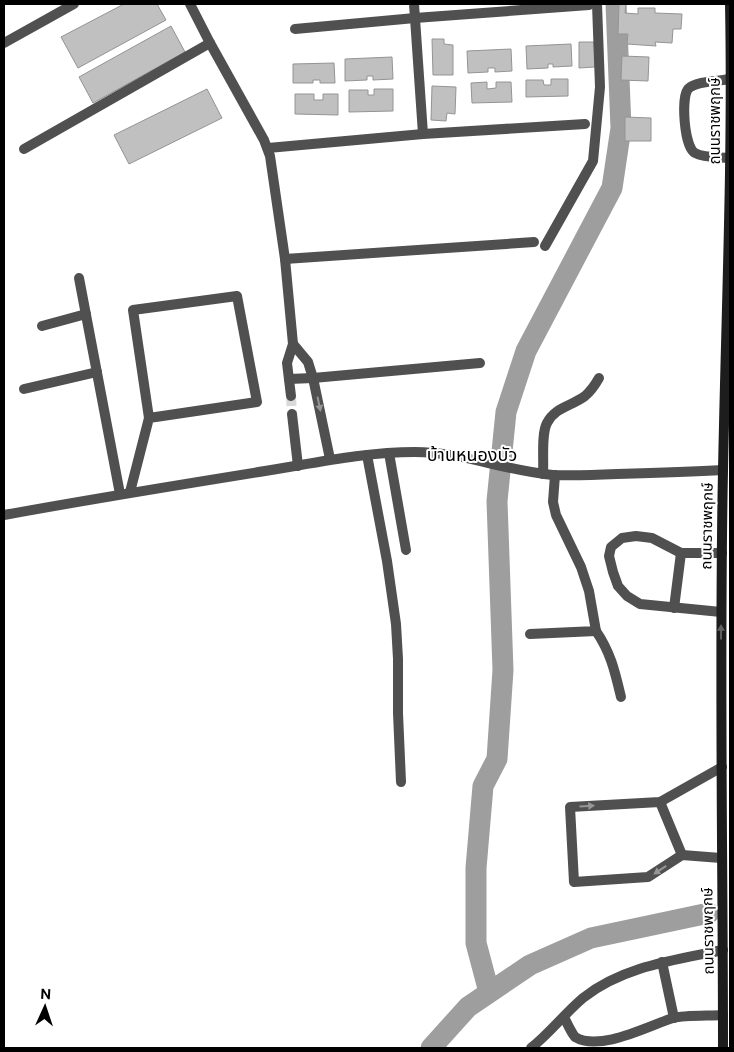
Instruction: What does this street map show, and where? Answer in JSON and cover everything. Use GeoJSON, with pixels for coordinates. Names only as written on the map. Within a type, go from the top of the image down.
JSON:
{"type":"FeatureCollection","features":[{"type":"Feature","properties":{"kind":"main road","name":"ถนนราชพฤกษ์"},"geometry":{"type":"LineString","coordinates":[[723,1048],[721,612],[730,226],[730,4]]}},
{"type":"Feature","properties":{"kind":"street"},"geometry":{"type":"LineString","coordinates":[[4,43],[74,4]]}},
{"type":"Feature","properties":{"kind":"street"},"geometry":{"type":"LineString","coordinates":[[190,4],[268,148],[285,259],[293,344],[287,363],[291,396]]}},
{"type":"Feature","properties":{"kind":"street"},"geometry":{"type":"LineString","coordinates":[[414,4],[423,134]]}},
{"type":"Feature","properties":{"kind":"street"},"geometry":{"type":"LineString","coordinates":[[295,29],[593,4],[600,86],[593,161],[545,246]]}},
{"type":"Feature","properties":{"kind":"street"},"geometry":{"type":"LineString","coordinates":[[24,149],[210,43]]}},
{"type":"Feature","properties":{"kind":"street"},"geometry":{"type":"LineString","coordinates":[[730,79],[697,84],[689,88],[685,96],[685,124],[688,146],[694,152],[706,156],[730,158]]}},
{"type":"Feature","properties":{"kind":"street"},"geometry":{"type":"LineString","coordinates":[[268,148],[423,134],[585,124]]}},
{"type":"Feature","properties":{"kind":"street"},"geometry":{"type":"LineString","coordinates":[[285,259],[534,242]]}},
{"type":"Feature","properties":{"kind":"street"},"geometry":{"type":"LineString","coordinates":[[79,278],[97,372],[125,493]]}},
{"type":"Feature","properties":{"kind":"street"},"geometry":{"type":"LineString","coordinates":[[125,493],[149,418],[133,310],[237,296],[256,402],[149,418]]}},
{"type":"Feature","properties":{"kind":"street"},"geometry":{"type":"LineString","coordinates":[[42,326],[86,314]]}},
{"type":"Feature","properties":{"kind":"street"},"geometry":{"type":"LineString","coordinates":[[293,344],[308,362],[330,459]]}},
{"type":"Feature","properties":{"kind":"street"},"geometry":{"type":"LineString","coordinates":[[289,379],[480,363]]}},
{"type":"Feature","properties":{"kind":"street"},"geometry":{"type":"LineString","coordinates":[[24,389],[97,372]]}},
{"type":"Feature","properties":{"kind":"street"},"geometry":{"type":"LineString","coordinates":[[543,474],[546,424],[560,409],[585,396],[599,378]]}},
{"type":"Feature","properties":{"kind":"street"},"geometry":{"type":"LineString","coordinates":[[292,414],[298,466]]}},
{"type":"Feature","properties":{"kind":"street"},"geometry":{"type":"LineString","coordinates":[[4,515],[330,459],[389,453],[416,452],[467,457],[521,470],[555,475],[723,470]]}},
{"type":"Feature","properties":{"kind":"street"},"geometry":{"type":"LineString","coordinates":[[389,453],[406,550]]}},
{"type":"Feature","properties":{"kind":"street"},"geometry":{"type":"LineString","coordinates":[[367,455],[387,561],[396,624],[401,782]]}},
{"type":"Feature","properties":{"kind":"street"},"geometry":{"type":"LineString","coordinates":[[555,475],[554,502],[556,515],[581,567],[589,591],[596,631],[612,660],[621,697]]}},
{"type":"Feature","properties":{"kind":"street"},"geometry":{"type":"LineString","coordinates":[[721,612],[640,604],[627,596],[618,586],[609,556],[611,547],[622,538],[636,536],[652,538],[681,553],[722,553]]}},
{"type":"Feature","properties":{"kind":"street"},"geometry":{"type":"LineString","coordinates":[[674,608],[681,553]]}},
{"type":"Feature","properties":{"kind":"street"},"geometry":{"type":"LineString","coordinates":[[530,634],[596,631]]}},
{"type":"Feature","properties":{"kind":"street"},"geometry":{"type":"LineString","coordinates":[[721,858],[682,855],[648,877],[574,882],[570,807],[660,802],[722,767]]}},
{"type":"Feature","properties":{"kind":"street"},"geometry":{"type":"LineString","coordinates":[[660,802],[682,855]]}},
{"type":"Feature","properties":{"kind":"street"},"geometry":{"type":"LineString","coordinates":[[531,1048],[545,1037],[583,998],[624,974],[662,962],[723,950]]}},
{"type":"Feature","properties":{"kind":"street"},"geometry":{"type":"LineString","coordinates":[[662,962],[674,1018]]}},
{"type":"Feature","properties":{"kind":"street"},"geometry":{"type":"LineString","coordinates":[[564,1017],[575,1037],[586,1044],[602,1046],[630,1038],[674,1018],[723,1015]]}},
{"type":"Feature","properties":{"kind":"building"},"geometry":{"type":"Polygon","coordinates":[[[124,4],[157,4],[166,20],[78,68],[61,37],[124,4]]]}},
{"type":"Feature","properties":{"kind":"building"},"geometry":{"type":"Polygon","coordinates":[[[619,4],[626,4],[625,13],[638,14],[638,8],[655,8],[655,13],[682,14],[681,29],[673,29],[672,43],[655,42],[656,46],[627,44],[628,34],[618,34],[619,4]]]}},
{"type":"Feature","properties":{"kind":"building"},"geometry":{"type":"Polygon","coordinates":[[[171,26],[185,52],[93,103],[79,77],[171,26]]]}},
{"type":"Feature","properties":{"kind":"building"},"geometry":{"type":"Polygon","coordinates":[[[432,39],[444,39],[444,44],[453,45],[453,75],[433,75],[432,39]]]}},
{"type":"Feature","properties":{"kind":"building"},"geometry":{"type":"Polygon","coordinates":[[[579,42],[594,42],[595,67],[579,68],[579,42]]]}},
{"type":"Feature","properties":{"kind":"building"},"geometry":{"type":"Polygon","coordinates":[[[571,44],[572,66],[553,67],[553,64],[548,64],[548,68],[527,69],[526,46],[571,44]]]}},
{"type":"Feature","properties":{"kind":"building"},"geometry":{"type":"Polygon","coordinates":[[[511,49],[512,71],[495,72],[495,68],[488,68],[488,72],[468,73],[467,51],[511,49]]]}},
{"type":"Feature","properties":{"kind":"building"},"geometry":{"type":"Polygon","coordinates":[[[622,56],[649,57],[648,81],[621,80],[622,56]]]}},
{"type":"Feature","properties":{"kind":"building"},"geometry":{"type":"Polygon","coordinates":[[[392,57],[393,79],[373,80],[373,76],[367,76],[367,80],[345,81],[345,59],[392,57]]]}},
{"type":"Feature","properties":{"kind":"building"},"geometry":{"type":"Polygon","coordinates":[[[334,63],[335,83],[320,83],[320,80],[313,80],[313,83],[293,83],[293,64],[334,63]]]}},
{"type":"Feature","properties":{"kind":"building"},"geometry":{"type":"Polygon","coordinates":[[[551,79],[568,79],[568,96],[526,97],[526,80],[543,80],[544,85],[551,85],[551,79]]]}},
{"type":"Feature","properties":{"kind":"building"},"geometry":{"type":"Polygon","coordinates":[[[487,82],[487,89],[496,88],[496,82],[511,82],[512,102],[472,103],[471,83],[487,82]]]}},
{"type":"Feature","properties":{"kind":"building"},"geometry":{"type":"Polygon","coordinates":[[[432,86],[456,87],[455,114],[447,113],[446,121],[431,120],[432,86]]]}},
{"type":"Feature","properties":{"kind":"building"},"geometry":{"type":"Polygon","coordinates":[[[207,89],[222,118],[129,164],[114,135],[207,89]]]}},
{"type":"Feature","properties":{"kind":"building"},"geometry":{"type":"Polygon","coordinates":[[[374,89],[393,89],[393,111],[349,112],[349,90],[368,90],[368,95],[374,95],[374,89]]]}},
{"type":"Feature","properties":{"kind":"building"},"geometry":{"type":"Polygon","coordinates":[[[295,94],[314,94],[314,100],[323,100],[323,94],[338,94],[338,115],[295,114],[295,94]]]}},
{"type":"Feature","properties":{"kind":"building"},"geometry":{"type":"Polygon","coordinates":[[[625,117],[651,118],[651,141],[625,141],[625,117]]]}},
{"type":"Feature","properties":{"kind":"waterway"},"geometry":{"type":"LineString","coordinates":[[489,992],[476,943],[476,868],[483,786],[497,759],[503,670],[497,501],[506,412],[526,351],[612,188],[621,128],[616,4]]}},
{"type":"Feature","properties":{"kind":"waterway"},"geometry":{"type":"LineString","coordinates":[[431,1048],[468,1007],[530,965],[591,938],[709,913]]}},
{"type":"Feature","properties":{"kind":"tunnel"},"geometry":{"type":"LineString","coordinates":[[291,396],[292,414]]}},
{"type":"Feature","properties":{"kind":"district","name":"บ้านหนองบัว"},"geometry":{"type":"Point","coordinates":[472,455]}}]}
